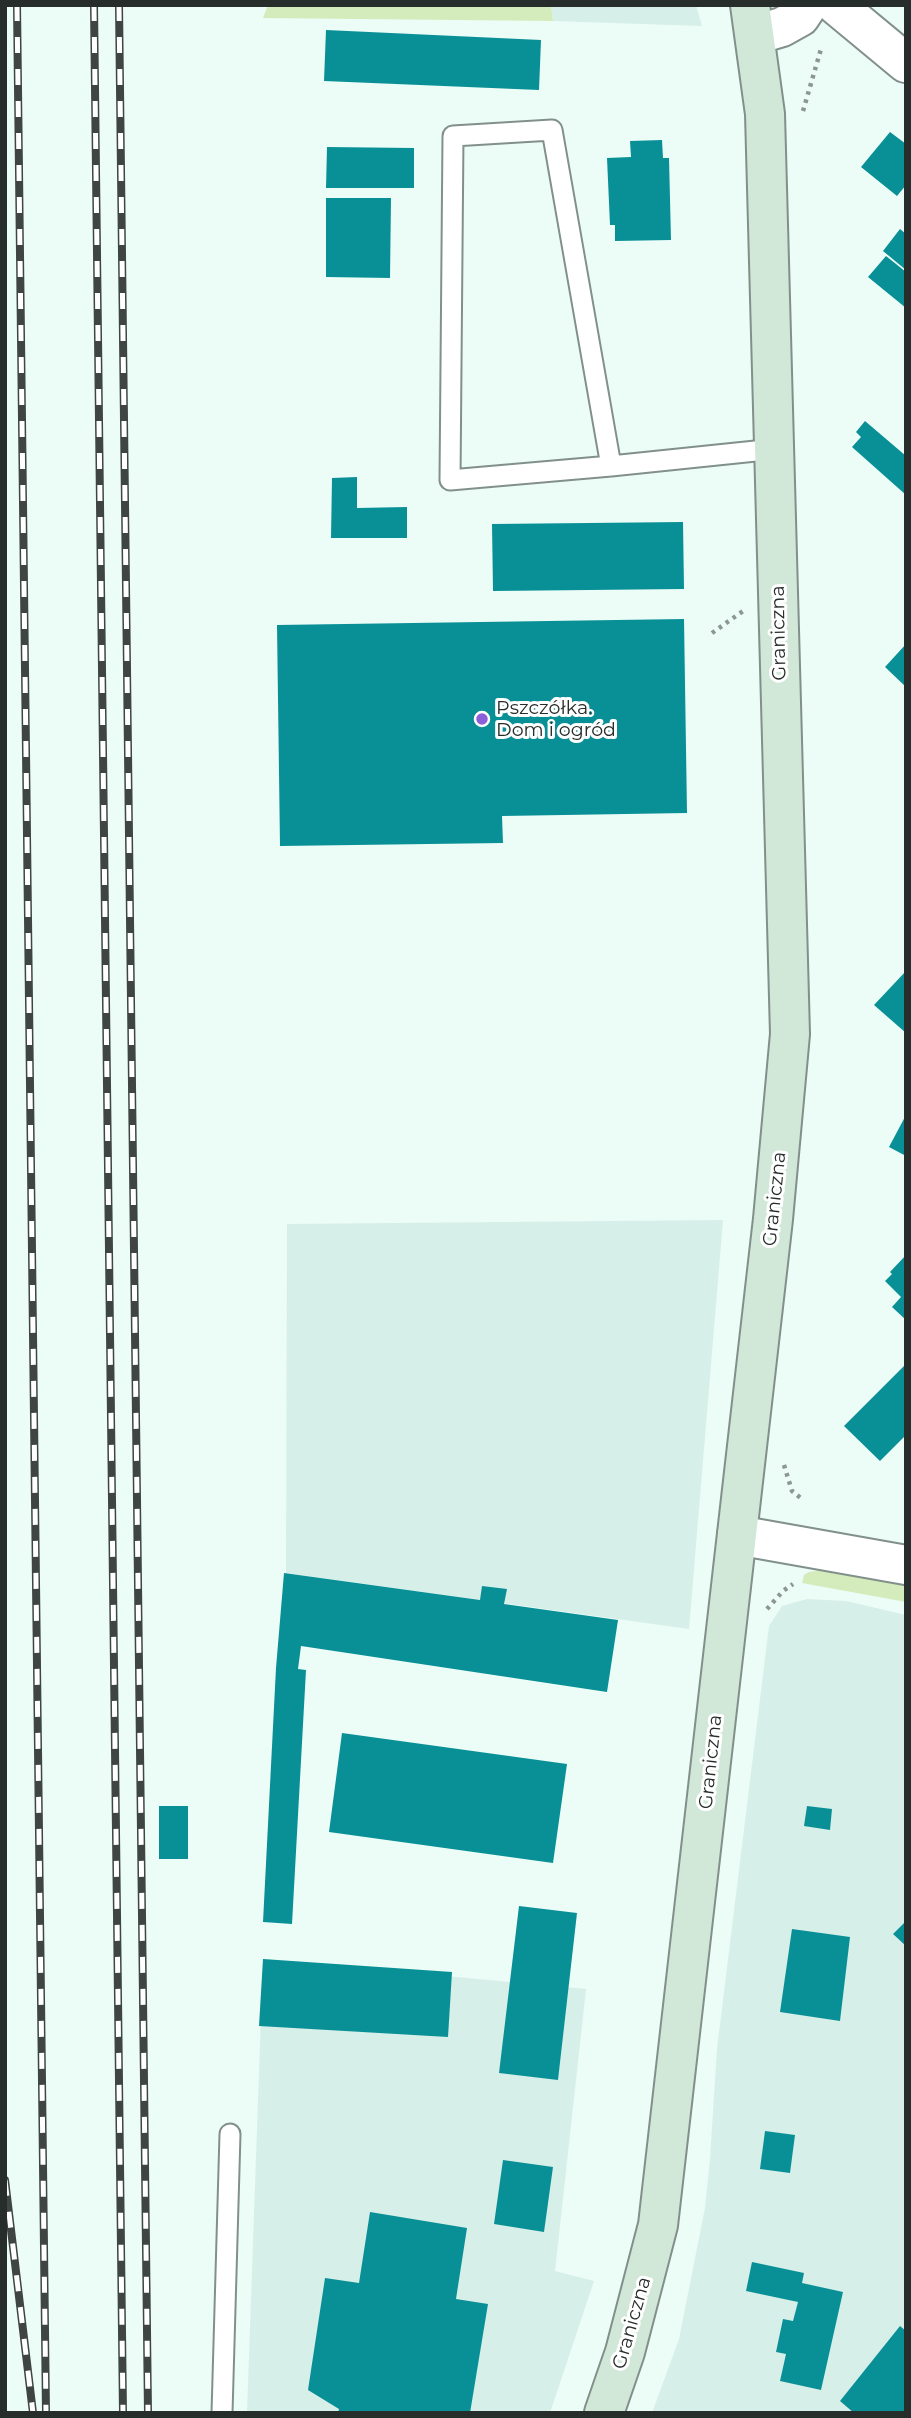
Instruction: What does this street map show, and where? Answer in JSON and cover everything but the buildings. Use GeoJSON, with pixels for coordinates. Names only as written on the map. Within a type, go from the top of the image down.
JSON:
{"type":"FeatureCollection","features":[{"type":"Feature","properties":{"kind":"street","name":"Graniczna"},"geometry":{"type":"LineString","coordinates":[[604,2413],[625,2352],[659,2225],[773,1219],[790,1034],[765,114],[752,20],[782,27],[800,17],[808,5]]}},
{"type":"Feature","properties":{"kind":"street"},"geometry":{"type":"LineString","coordinates":[[836,5],[906,63]]}},
{"type":"Feature","properties":{"kind":"street"},"geometry":{"type":"LineString","coordinates":[[737,1535],[906,1565]]}},
{"type":"Feature","properties":{"kind":"lane"},"geometry":{"type":"LineString","coordinates":[[611,467],[552,130],[453,136],[450,480],[611,467],[775,449]]}},
{"type":"Feature","properties":{"kind":"lane"},"geometry":{"type":"LineString","coordinates":[[222,2413],[230,2134]]}},
{"type":"Feature","properties":{"kind":"shaded area"},"geometry":{"type":"Polygon","coordinates":[[[551,5],[696,5],[702,26],[553,21],[551,5]]]}},
{"type":"Feature","properties":{"kind":"shaded area"},"geometry":{"type":"Polygon","coordinates":[[[723,1220],[689,1629],[286,1573],[287,1224],[723,1220]]]}},
{"type":"Feature","properties":{"kind":"shaded area"},"geometry":{"type":"Polygon","coordinates":[[[807,1599],[846,1601],[906,1615],[906,2413],[652,2413],[679,2339],[705,2208],[717,2049],[769,1626],[782,1606],[807,1599]]]}},
{"type":"Feature","properties":{"kind":"shaded area"},"geometry":{"type":"Polygon","coordinates":[[[263,1959],[586,1989],[555,2271],[594,2281],[550,2413],[247,2413],[263,1959]]]}},
{"type":"Feature","properties":{"kind":"green space"},"geometry":{"type":"Polygon","coordinates":[[[268,5],[551,5],[553,21],[263,18],[268,5]]]}},
{"type":"Feature","properties":{"kind":"green space"},"geometry":{"type":"Polygon","coordinates":[[[823,1570],[850,1573],[906,1586],[906,1602],[802,1583],[804,1575],[823,1570]]]}},
{"type":"Feature","properties":{"kind":"railway"},"geometry":{"type":"LineString","coordinates":[[17,5],[46,2413]]}},
{"type":"Feature","properties":{"kind":"railway"},"geometry":{"type":"LineString","coordinates":[[94,5],[123,2413]]}},
{"type":"Feature","properties":{"kind":"railway"},"geometry":{"type":"LineString","coordinates":[[119,5],[148,2413]]}},
{"type":"Feature","properties":{"kind":"railway"},"geometry":{"type":"LineString","coordinates":[[5,2180],[33,2413]]}},
{"type":"Feature","properties":{"kind":"place","name":"Pszczółka. Dom i ogród"},"geometry":{"type":"Point","coordinates":[482,719]}}]}
